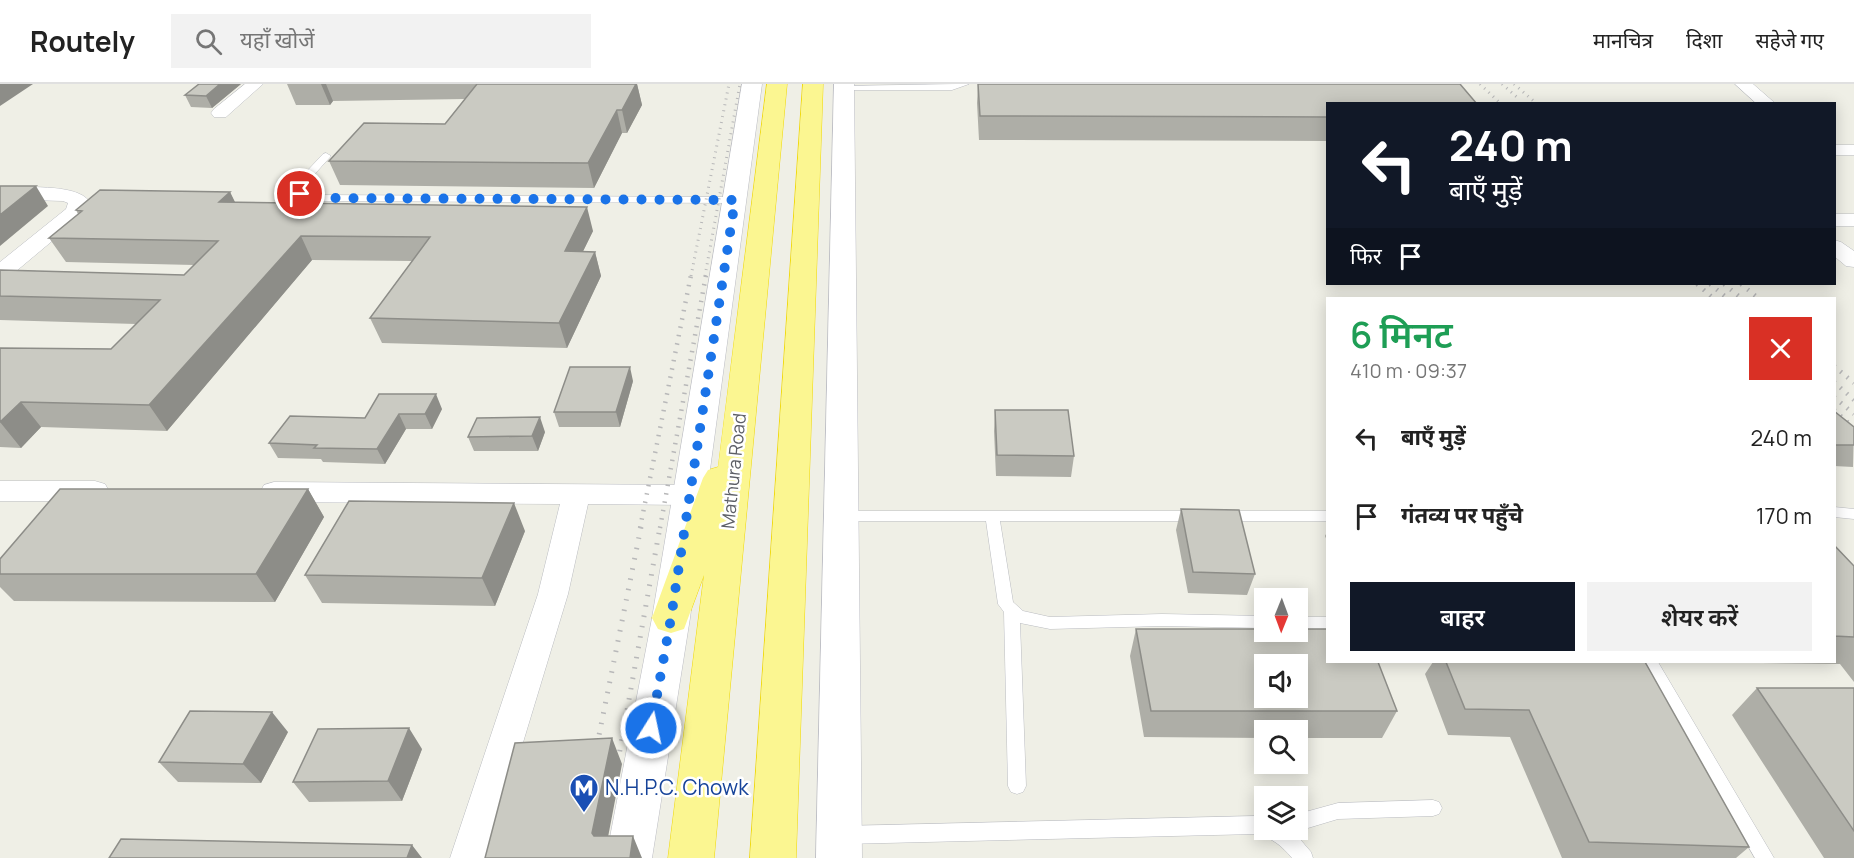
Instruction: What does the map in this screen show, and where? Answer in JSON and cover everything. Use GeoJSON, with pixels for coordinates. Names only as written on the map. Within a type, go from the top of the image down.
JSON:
{"type":"FeatureCollection","features":[{"type":"Feature","properties":{"kind":"highway","name":"Mathura Road"},"geometry":{"type":"LineString","coordinates":[[691,858],[777,84]]}},
{"type":"Feature","properties":{"kind":"highway"},"geometry":{"type":"LineString","coordinates":[[773,858],[834,85]]}},
{"type":"Feature","properties":{"kind":"highway"},"geometry":{"type":"LineString","coordinates":[[671,618],[739,422]]}},
{"type":"Feature","properties":{"kind":"main road"},"geometry":{"type":"LineString","coordinates":[[629,858],[671,618],[752,84]]}},
{"type":"Feature","properties":{"kind":"main road"},"geometry":{"type":"LineString","coordinates":[[834,85],[841,516],[839,847]]}},
{"type":"Feature","properties":{"kind":"street"},"geometry":{"type":"LineString","coordinates":[[220,113],[255,84]]}},
{"type":"Feature","properties":{"kind":"street"},"geometry":{"type":"LineString","coordinates":[[1743,84],[1766,102]]}},
{"type":"Feature","properties":{"kind":"street"},"geometry":{"type":"LineString","coordinates":[[1836,150],[1854,150]]}},
{"type":"Feature","properties":{"kind":"street"},"geometry":{"type":"LineString","coordinates":[[0,193],[66,195],[79,201],[75,212],[0,273]]}},
{"type":"Feature","properties":{"kind":"street"},"geometry":{"type":"LineString","coordinates":[[1836,220],[1854,220]]}},
{"type":"Feature","properties":{"kind":"street"},"geometry":{"type":"LineString","coordinates":[[1836,248],[1854,261]]}},
{"type":"Feature","properties":{"kind":"street"},"geometry":{"type":"LineString","coordinates":[[43,515],[64,490]]}},
{"type":"Feature","properties":{"kind":"street"},"geometry":{"type":"LineString","coordinates":[[0,491],[124,491]]}},
{"type":"Feature","properties":{"kind":"street"},"geometry":{"type":"LineString","coordinates":[[243,492],[689,495]]}},
{"type":"Feature","properties":{"kind":"street"},"geometry":{"type":"LineString","coordinates":[[469,858],[553,594],[576,494]]}},
{"type":"Feature","properties":{"kind":"lane"},"geometry":{"type":"LineString","coordinates":[[834,85],[952,88],[965,84]]}},
{"type":"Feature","properties":{"kind":"lane"},"geometry":{"type":"LineString","coordinates":[[326,156],[298,186],[297,191],[300,194],[317,198],[735,200]]}},
{"type":"Feature","properties":{"kind":"lane"},"geometry":{"type":"LineString","coordinates":[[1836,512],[1854,514]]}},
{"type":"Feature","properties":{"kind":"lane"},"geometry":{"type":"LineString","coordinates":[[841,516],[1326,516]]}},
{"type":"Feature","properties":{"kind":"lane"},"geometry":{"type":"LineString","coordinates":[[992,516],[1006,604],[1012,612],[1028,619],[1050,622],[1162,620],[1254,622]]}},
{"type":"Feature","properties":{"kind":"lane"},"geometry":{"type":"LineString","coordinates":[[1012,612],[1017,786]]}},
{"type":"Feature","properties":{"kind":"lane"},"geometry":{"type":"LineString","coordinates":[[1308,623],[1326,623]]}},
{"type":"Feature","properties":{"kind":"lane"},"geometry":{"type":"LineString","coordinates":[[1651,663],[1765,858]]}},
{"type":"Feature","properties":{"kind":"lane"},"geometry":{"type":"LineString","coordinates":[[1308,819],[1338,811],[1433,808]]}},
{"type":"Feature","properties":{"kind":"lane"},"geometry":{"type":"LineString","coordinates":[[839,847],[1254,827]]}},
{"type":"Feature","properties":{"kind":"lane"},"geometry":{"type":"LineString","coordinates":[[1289,840],[1304,858]]}},
{"type":"Feature","properties":{"kind":"building"},"geometry":{"type":"Polygon","coordinates":[[[199,84],[220,84],[206,96],[185,95],[199,84]]]}},
{"type":"Feature","properties":{"kind":"building"},"geometry":{"type":"Polygon","coordinates":[[[477,84],[636,84],[622,110],[617,110],[588,163],[329,161],[364,123],[445,124],[477,84]]]}},
{"type":"Feature","properties":{"kind":"building"},"geometry":{"type":"Polygon","coordinates":[[[978,84],[1460,84],[1475,102],[1326,102],[1326,117],[980,116],[978,84]]]}},
{"type":"Feature","properties":{"kind":"building"},"geometry":{"type":"Polygon","coordinates":[[[0,186],[36,186],[0,215],[0,186]]]}},
{"type":"Feature","properties":{"kind":"building"},"geometry":{"type":"Polygon","coordinates":[[[100,190],[230,192],[219,202],[587,207],[565,251],[595,252],[559,323],[370,318],[430,237],[301,236],[149,405],[21,402],[0,422],[0,348],[111,349],[160,300],[0,296],[0,270],[184,275],[218,241],[49,238],[82,211],[76,210],[100,190]]]}},
{"type":"Feature","properties":{"kind":"building"},"geometry":{"type":"Polygon","coordinates":[[[570,367],[630,367],[616,412],[554,412],[570,367]]]}},
{"type":"Feature","properties":{"kind":"building"},"geometry":{"type":"Polygon","coordinates":[[[379,394],[436,394],[425,414],[399,414],[377,449],[314,448],[317,445],[269,443],[290,416],[365,418],[379,394]]]}},
{"type":"Feature","properties":{"kind":"building"},"geometry":{"type":"Polygon","coordinates":[[[995,410],[1068,410],[1074,456],[997,455],[995,410]]]}},
{"type":"Feature","properties":{"kind":"building"},"geometry":{"type":"Polygon","coordinates":[[[1836,413],[1854,427],[1854,445],[1836,445],[1836,413]]]}},
{"type":"Feature","properties":{"kind":"building"},"geometry":{"type":"Polygon","coordinates":[[[540,417],[532,436],[468,437],[477,418],[540,417]]]}},
{"type":"Feature","properties":{"kind":"building"},"geometry":{"type":"Polygon","coordinates":[[[60,489],[308,489],[256,574],[0,574],[0,559],[60,489]]]}},
{"type":"Feature","properties":{"kind":"building"},"geometry":{"type":"Polygon","coordinates":[[[349,501],[514,503],[482,578],[305,575],[349,501]]]}},
{"type":"Feature","properties":{"kind":"building"},"geometry":{"type":"Polygon","coordinates":[[[1181,509],[1239,510],[1255,574],[1193,572],[1181,509]]]}},
{"type":"Feature","properties":{"kind":"building"},"geometry":{"type":"Polygon","coordinates":[[[1836,547],[1854,566],[1854,637],[1836,636],[1836,547]]]}},
{"type":"Feature","properties":{"kind":"building"},"geometry":{"type":"Polygon","coordinates":[[[1136,629],[1254,629],[1254,642],[1308,642],[1308,629],[1326,629],[1326,663],[1378,663],[1397,711],[1151,711],[1136,629]]]}},
{"type":"Feature","properties":{"kind":"building"},"geometry":{"type":"Polygon","coordinates":[[[1446,663],[1646,663],[1749,847],[1589,842],[1529,710],[1465,709],[1446,663]]]}},
{"type":"Feature","properties":{"kind":"building"},"geometry":{"type":"Polygon","coordinates":[[[1757,688],[1854,688],[1854,831],[1757,688]]]}},
{"type":"Feature","properties":{"kind":"building"},"geometry":{"type":"Polygon","coordinates":[[[190,711],[272,712],[243,764],[159,762],[190,711]]]}},
{"type":"Feature","properties":{"kind":"building"},"geometry":{"type":"Polygon","coordinates":[[[409,728],[388,781],[293,782],[318,729],[409,728]]]}},
{"type":"Feature","properties":{"kind":"building","name":"N.H.P.C. Chowk"},"geometry":{"type":"Polygon","coordinates":[[[612,738],[592,833],[594,836],[633,836],[630,858],[485,858],[515,743],[612,738]]]}},
{"type":"Feature","properties":{"kind":"building"},"geometry":{"type":"Polygon","coordinates":[[[121,839],[412,845],[407,858],[109,858],[121,839]]]}},
{"type":"Feature","properties":{"kind":"railway"},"geometry":{"type":"LineString","coordinates":[[691,276],[729,84]]}},
{"type":"Feature","properties":{"kind":"railway"},"geometry":{"type":"LineString","coordinates":[[705,276],[740,84]]}},
{"type":"Feature","properties":{"kind":"railway"},"geometry":{"type":"LineString","coordinates":[[1480,84],[1499,102]]}},
{"type":"Feature","properties":{"kind":"railway"},"geometry":{"type":"LineString","coordinates":[[1502,84],[1519,99]]}},
{"type":"Feature","properties":{"kind":"railway"},"geometry":{"type":"LineString","coordinates":[[1514,84],[1535,102]]}},
{"type":"Feature","properties":{"kind":"railway"},"geometry":{"type":"LineString","coordinates":[[640,528],[691,275]]}},
{"type":"Feature","properties":{"kind":"railway"},"geometry":{"type":"LineString","coordinates":[[660,528],[706,275]]}},
{"type":"Feature","properties":{"kind":"railway"},"geometry":{"type":"LineString","coordinates":[[1698,285],[1712,297]]}},
{"type":"Feature","properties":{"kind":"railway"},"geometry":{"type":"LineString","coordinates":[[1711,285],[1726,297]]}},
{"type":"Feature","properties":{"kind":"railway"},"geometry":{"type":"LineString","coordinates":[[1725,285],[1740,297]]}},
{"type":"Feature","properties":{"kind":"railway"},"geometry":{"type":"LineString","coordinates":[[1742,285],[1757,297]]}},
{"type":"Feature","properties":{"kind":"railway"},"geometry":{"type":"LineString","coordinates":[[1836,368],[1854,383]]}},
{"type":"Feature","properties":{"kind":"railway"},"geometry":{"type":"LineString","coordinates":[[1836,384],[1854,400]]}},
{"type":"Feature","properties":{"kind":"railway"},"geometry":{"type":"LineString","coordinates":[[1836,399],[1854,414]]}},
{"type":"Feature","properties":{"kind":"railway"},"geometry":{"type":"LineString","coordinates":[[1836,412],[1854,428]]}},
{"type":"Feature","properties":{"kind":"railway"},"geometry":{"type":"LineString","coordinates":[[595,755],[641,527]]}},
{"type":"Feature","properties":{"kind":"railway"},"geometry":{"type":"LineString","coordinates":[[616,772],[660,527]]}},
{"type":"Feature","properties":{"kind":"place","name":"N.H.P.C. Chowk"},"geometry":{"type":"Point","coordinates":[584,814]}},
{"type":"Feature","properties":{"kind":"route"},"geometry":{"type":"LineString","coordinates":[[300,194],[317,198],[735,200],[671,618],[651,728]]}}]}
